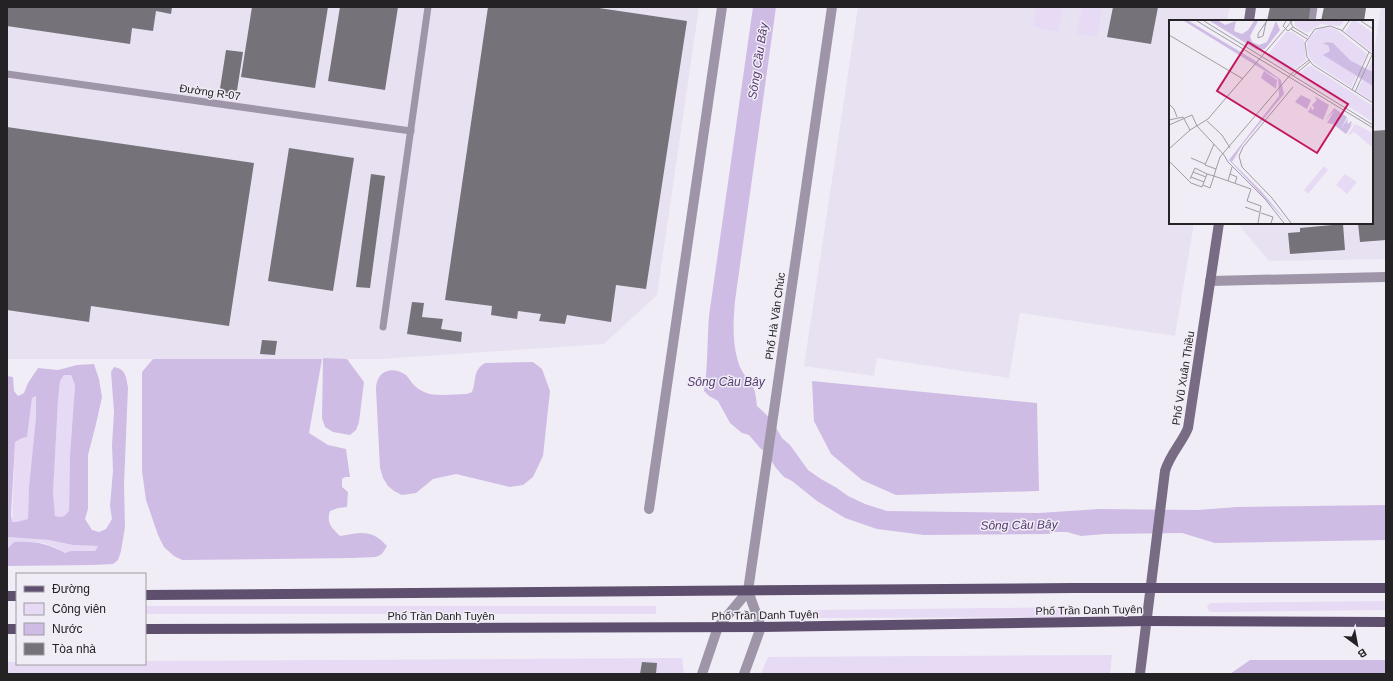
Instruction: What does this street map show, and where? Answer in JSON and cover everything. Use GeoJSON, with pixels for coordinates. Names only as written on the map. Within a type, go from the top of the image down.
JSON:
{"type":"FeatureCollection","features":[{"type":"Feature","properties":{"kind":"main road"},"geometry":{"type":"LineString","coordinates":[[1249,20],[1251,7]]}},
{"type":"Feature","properties":{"kind":"main road","name":"Phố Vũ Xuân Thiều"},"geometry":{"type":"LineString","coordinates":[[1140,674],[1165,471],[1168,460],[1185,436],[1188,428],[1219,224]]}},
{"type":"Feature","properties":{"kind":"main road","name":"Phố Trần Danh Tuyên"},"geometry":{"type":"LineString","coordinates":[[146,595],[1150,588],[1386,588]]}},
{"type":"Feature","properties":{"kind":"main road","name":"Phố Trần Danh Tuyên"},"geometry":{"type":"LineString","coordinates":[[146,629],[761,627],[1146,621],[1386,622]]}},
{"type":"Feature","properties":{"kind":"street"},"geometry":{"type":"LineString","coordinates":[[649,509],[722,7]]}},
{"type":"Feature","properties":{"kind":"street","name":"Phố Hà Văn Chúc"},"geometry":{"type":"LineString","coordinates":[[761,627],[748,591],[832,7]]}},
{"type":"Feature","properties":{"kind":"street"},"geometry":{"type":"LineString","coordinates":[[1210,281],[1386,277]]}},
{"type":"Feature","properties":{"kind":"street"},"geometry":{"type":"LineString","coordinates":[[702,674],[718,627],[748,591]]}},
{"type":"Feature","properties":{"kind":"street"},"geometry":{"type":"LineString","coordinates":[[744,674],[761,627]]}},
{"type":"Feature","properties":{"kind":"lane"},"geometry":{"type":"LineString","coordinates":[[383,327],[428,7]]}},
{"type":"Feature","properties":{"kind":"lane"},"geometry":{"type":"LineString","coordinates":[[1312,20],[1314,7]]}},
{"type":"Feature","properties":{"kind":"lane","name":"Đường R-07"},"geometry":{"type":"LineString","coordinates":[[7,74],[410,131]]}},
{"type":"Feature","properties":{"kind":"shaded area"},"geometry":{"type":"Polygon","coordinates":[[[7,7],[699,7],[657,295],[604,344],[382,359],[7,359],[7,7]]]}},
{"type":"Feature","properties":{"kind":"shaded area"},"geometry":{"type":"Polygon","coordinates":[[[858,7],[1230,7],[1227,20],[1169,20],[1169,224],[1194,224],[1175,336],[1020,313],[1009,378],[877,358],[874,376],[804,366],[858,7]]]}},
{"type":"Feature","properties":{"kind":"shaded area"},"geometry":{"type":"Polygon","coordinates":[[[1381,7],[1386,7],[1386,259],[1269,261],[1238,224],[1373,224],[1373,59],[1381,7]]]}},
{"type":"Feature","properties":{"kind":"green space"},"geometry":{"type":"Polygon","coordinates":[[[1036,7],[1063,7],[1058,32],[1033,26],[1036,7]]]}},
{"type":"Feature","properties":{"kind":"green space"},"geometry":{"type":"Polygon","coordinates":[[[1082,7],[1102,7],[1097,37],[1077,34],[1082,7]]]}},
{"type":"Feature","properties":{"kind":"green space"},"geometry":{"type":"Polygon","coordinates":[[[64,375],[71,375],[75,385],[70,455],[69,512],[64,516],[59,517],[55,516],[53,493],[58,401],[60,381],[64,375]]]}},
{"type":"Feature","properties":{"kind":"green space"},"geometry":{"type":"Polygon","coordinates":[[[36,396],[36,417],[29,487],[28,519],[12,522],[15,442],[20,438],[26,428],[32,397],[36,396]]]}},
{"type":"Feature","properties":{"kind":"green space"},"geometry":{"type":"Polygon","coordinates":[[[7,537],[49,540],[73,545],[98,546],[95,551],[65,553],[57,548],[43,543],[14,542],[7,549],[7,537]]]}},
{"type":"Feature","properties":{"kind":"green space"},"geometry":{"type":"Polygon","coordinates":[[[1386,601],[1386,610],[1213,612],[1209,611],[1207,607],[1212,603],[1386,601]]]}},
{"type":"Feature","properties":{"kind":"green space"},"geometry":{"type":"Polygon","coordinates":[[[146,606],[656,606],[656,614],[146,614],[146,606]]]}},
{"type":"Feature","properties":{"kind":"green space"},"geometry":{"type":"Polygon","coordinates":[[[1072,607],[1071,617],[814,618],[814,610],[1072,607]]]}},
{"type":"Feature","properties":{"kind":"green space"},"geometry":{"type":"Polygon","coordinates":[[[1112,655],[1110,674],[761,674],[768,657],[1112,655]]]}},
{"type":"Feature","properties":{"kind":"green space"},"geometry":{"type":"Polygon","coordinates":[[[682,658],[684,674],[7,674],[7,662],[16,662],[16,665],[146,665],[146,661],[682,658]]]}},
{"type":"Feature","properties":{"kind":"water","name":"Sông Cầu Bây"},"geometry":{"type":"Polygon","coordinates":[[[753,7],[776,7],[735,301],[734,343],[740,367],[752,385],[756,395],[757,406],[771,419],[782,438],[790,445],[808,470],[848,496],[865,504],[887,511],[1039,513],[1099,509],[1197,510],[1237,507],[1386,505],[1386,540],[1215,543],[1182,533],[1105,534],[1081,536],[1067,532],[1054,532],[1048,534],[924,535],[877,529],[845,518],[817,501],[792,481],[784,477],[765,452],[749,435],[742,433],[730,423],[718,401],[704,391],[709,316],[753,7]]]}},
{"type":"Feature","properties":{"kind":"water"},"geometry":{"type":"Polygon","coordinates":[[[323,358],[347,359],[364,382],[359,422],[356,430],[350,435],[333,432],[325,427],[322,418],[323,358]]]}},
{"type":"Feature","properties":{"kind":"water"},"geometry":{"type":"Polygon","coordinates":[[[153,359],[322,359],[309,433],[328,445],[346,449],[350,477],[345,477],[342,479],[342,487],[348,492],[347,507],[330,511],[329,522],[332,528],[340,536],[354,533],[366,533],[376,537],[387,546],[382,554],[376,557],[352,558],[182,560],[174,556],[164,547],[158,535],[146,500],[142,471],[142,372],[153,359]]]}},
{"type":"Feature","properties":{"kind":"water"},"geometry":{"type":"Polygon","coordinates":[[[533,362],[542,369],[550,391],[543,456],[533,477],[523,485],[510,487],[456,474],[433,479],[416,493],[402,495],[388,486],[383,478],[380,468],[376,389],[379,378],[382,374],[390,370],[401,372],[406,375],[418,388],[430,394],[467,394],[472,392],[476,373],[485,363],[533,362]]]}},
{"type":"Feature","properties":{"kind":"water"},"geometry":{"type":"Polygon","coordinates":[[[94,364],[99,379],[102,397],[88,455],[88,509],[85,519],[92,530],[99,532],[106,529],[112,519],[110,506],[113,471],[112,445],[114,412],[111,372],[114,367],[118,368],[125,374],[127,380],[124,485],[125,527],[118,560],[113,564],[7,566],[7,549],[14,542],[40,543],[65,553],[71,551],[95,551],[98,546],[73,545],[49,540],[7,537],[7,376],[13,377],[14,391],[18,396],[24,393],[28,383],[38,368],[58,370],[77,365],[94,364]],[[64,375],[60,381],[58,401],[53,493],[55,516],[59,517],[64,516],[69,511],[70,455],[75,385],[71,375],[64,375]],[[36,396],[32,398],[27,437],[15,442],[11,515],[12,522],[28,519],[29,487],[36,417],[36,396]]]}},
{"type":"Feature","properties":{"kind":"water"},"geometry":{"type":"Polygon","coordinates":[[[812,381],[1037,403],[1039,491],[896,495],[862,480],[831,454],[814,421],[812,381]]]}},
{"type":"Feature","properties":{"kind":"water"},"geometry":{"type":"Polygon","coordinates":[[[1250,660],[1386,660],[1386,674],[1230,674],[1250,660]]]}},
{"type":"Feature","properties":{"kind":"building"},"geometry":{"type":"Polygon","coordinates":[[[7,7],[172,7],[171,14],[156,11],[153,31],[132,28],[130,44],[7,26],[7,7]]]}},
{"type":"Feature","properties":{"kind":"building"},"geometry":{"type":"Polygon","coordinates":[[[252,7],[328,7],[315,88],[241,77],[252,7]]]}},
{"type":"Feature","properties":{"kind":"building"},"geometry":{"type":"Polygon","coordinates":[[[340,7],[398,7],[385,90],[328,81],[340,7]]]}},
{"type":"Feature","properties":{"kind":"building"},"geometry":{"type":"Polygon","coordinates":[[[488,7],[592,7],[687,21],[646,289],[616,285],[611,322],[567,315],[565,324],[539,321],[541,314],[518,311],[517,319],[491,315],[492,306],[445,300],[488,7]]]}},
{"type":"Feature","properties":{"kind":"building"},"geometry":{"type":"Polygon","coordinates":[[[1113,7],[1158,7],[1151,44],[1107,37],[1113,7]]]}},
{"type":"Feature","properties":{"kind":"building"},"geometry":{"type":"Polygon","coordinates":[[[1270,7],[1313,8],[1311,20],[1267,20],[1270,7]]]}},
{"type":"Feature","properties":{"kind":"building"},"geometry":{"type":"Polygon","coordinates":[[[1324,7],[1366,8],[1364,20],[1321,20],[1324,7]]]}},
{"type":"Feature","properties":{"kind":"building"},"geometry":{"type":"Polygon","coordinates":[[[226,50],[243,52],[236,97],[219,95],[226,50]]]}},
{"type":"Feature","properties":{"kind":"building"},"geometry":{"type":"Polygon","coordinates":[[[7,127],[254,163],[229,326],[91,306],[89,322],[7,310],[7,127]]]}},
{"type":"Feature","properties":{"kind":"building"},"geometry":{"type":"Polygon","coordinates":[[[1386,130],[1386,240],[1360,242],[1358,224],[1373,224],[1373,131],[1386,130]]]}},
{"type":"Feature","properties":{"kind":"building"},"geometry":{"type":"Polygon","coordinates":[[[289,148],[354,158],[333,291],[268,281],[289,148]]]}},
{"type":"Feature","properties":{"kind":"building"},"geometry":{"type":"Polygon","coordinates":[[[371,174],[385,176],[370,288],[356,287],[371,174]]]}},
{"type":"Feature","properties":{"kind":"building"},"geometry":{"type":"Polygon","coordinates":[[[1343,224],[1345,250],[1290,254],[1288,233],[1300,232],[1300,228],[1343,224]]]}},
{"type":"Feature","properties":{"kind":"building"},"geometry":{"type":"Polygon","coordinates":[[[412,302],[424,303],[422,317],[443,319],[441,329],[462,332],[461,342],[407,334],[412,302]]]}},
{"type":"Feature","properties":{"kind":"building"},"geometry":{"type":"Polygon","coordinates":[[[262,340],[277,341],[275,355],[260,354],[262,340]]]}},
{"type":"Feature","properties":{"kind":"building"},"geometry":{"type":"Polygon","coordinates":[[[642,662],[657,663],[656,674],[640,674],[642,662]]]}}]}
